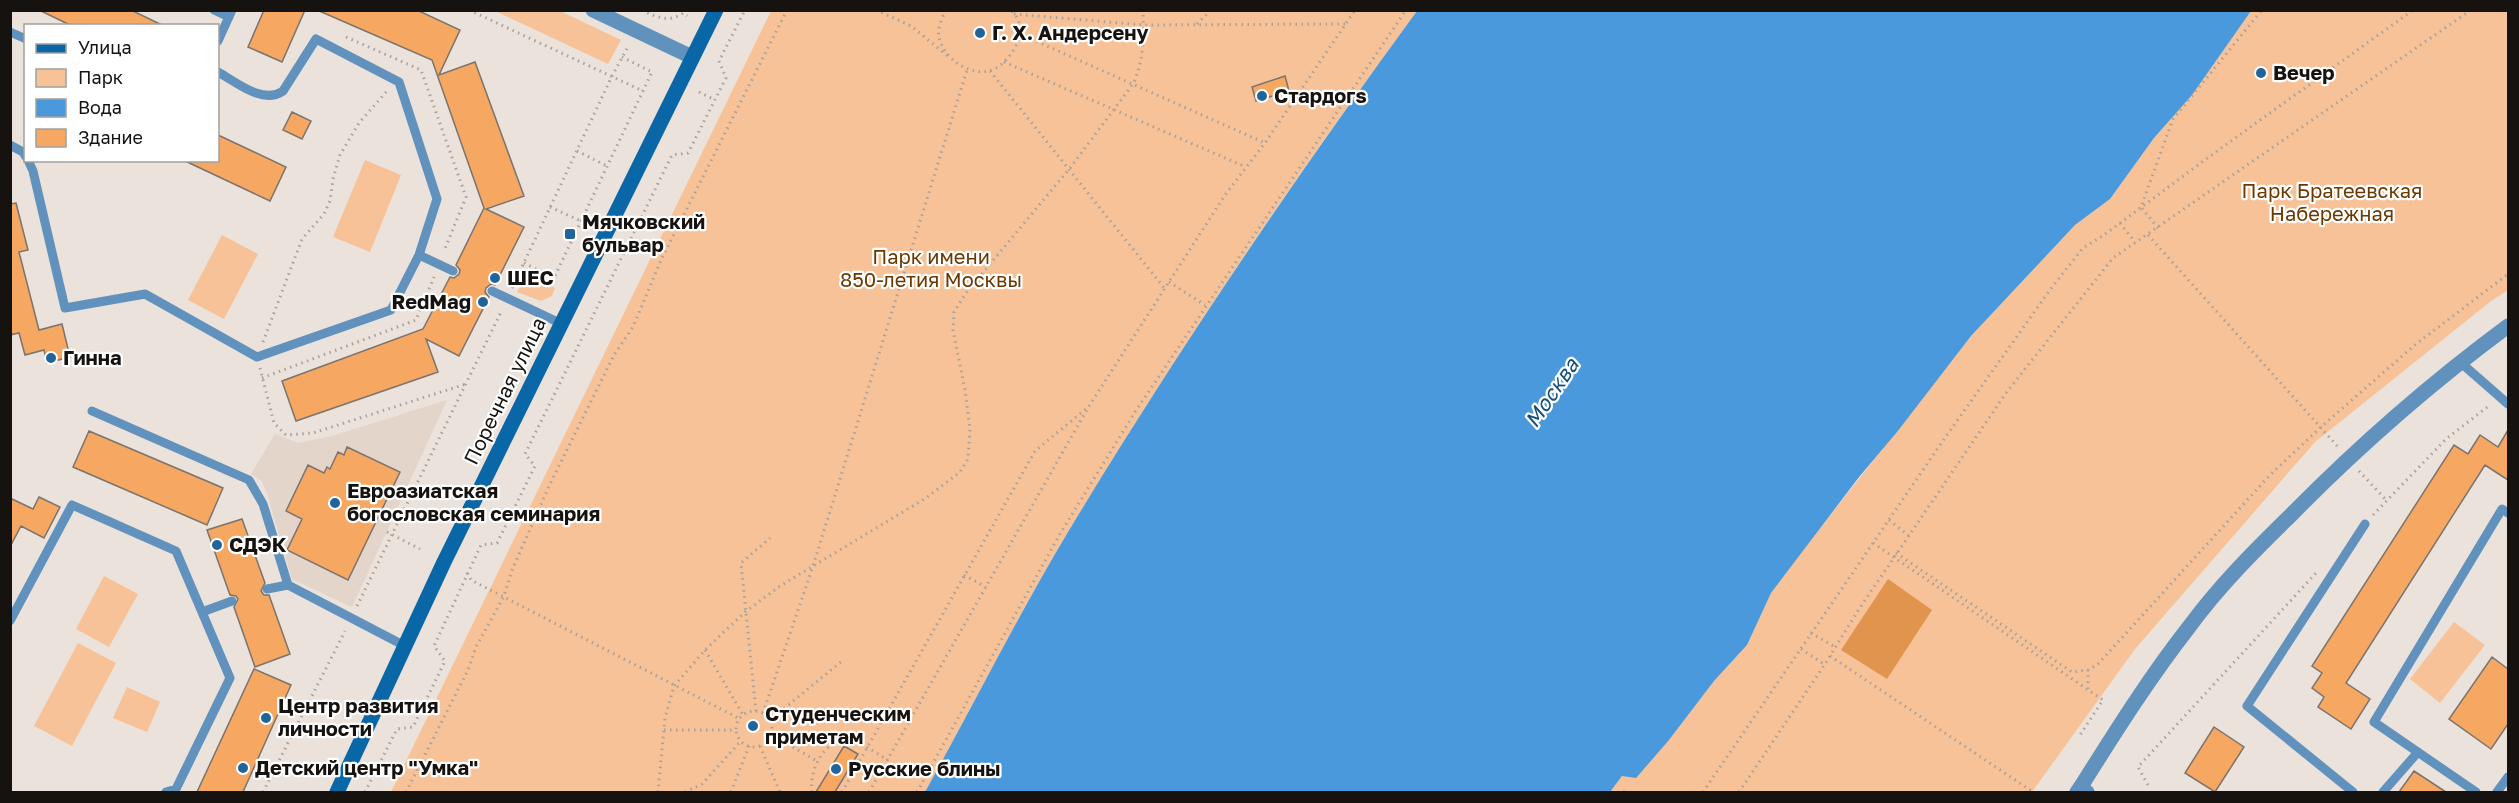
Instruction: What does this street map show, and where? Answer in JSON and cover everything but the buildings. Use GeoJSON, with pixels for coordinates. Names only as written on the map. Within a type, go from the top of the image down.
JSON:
{"type":"FeatureCollection","features":[{"type":"Feature","properties":{"kind":"main road","name":"Поречная улица"},"geometry":{"type":"LineString","coordinates":[[337,792],[444,562],[716,10]]}},
{"type":"Feature","properties":{"kind":"street"},"geometry":{"type":"LineString","coordinates":[[593,10],[692,57]]}},
{"type":"Feature","properties":{"kind":"street"},"geometry":{"type":"LineString","coordinates":[[2081,791],[2189,625],[2257,548],[2347,458],[2460,362],[2508,326]]}},
{"type":"Feature","properties":{"kind":"lane"},"geometry":{"type":"LineString","coordinates":[[214,10],[230,14],[219,39]]}},
{"type":"Feature","properties":{"kind":"lane"},"geometry":{"type":"LineString","coordinates":[[10,32],[24,38]]}},
{"type":"Feature","properties":{"kind":"lane"},"geometry":{"type":"LineString","coordinates":[[28,162],[33,171],[65,308],[146,294],[257,357],[391,310],[419,255],[438,199],[399,82],[316,39],[283,92],[275,97],[266,97],[219,73]]}},
{"type":"Feature","properties":{"kind":"lane"},"geometry":{"type":"LineString","coordinates":[[10,145],[24,154]]}},
{"type":"Feature","properties":{"kind":"lane"},"geometry":{"type":"LineString","coordinates":[[419,255],[453,271]]}},
{"type":"Feature","properties":{"kind":"lane"},"geometry":{"type":"LineString","coordinates":[[492,291],[562,324]]}},
{"type":"Feature","properties":{"kind":"lane"},"geometry":{"type":"LineString","coordinates":[[2460,362],[2508,404]]}},
{"type":"Feature","properties":{"kind":"lane"},"geometry":{"type":"LineString","coordinates":[[92,411],[249,480],[263,504],[288,585]]}},
{"type":"Feature","properties":{"kind":"lane"},"geometry":{"type":"LineString","coordinates":[[10,621],[72,505],[176,551],[230,678],[176,789],[166,792]]}},
{"type":"Feature","properties":{"kind":"lane"},"geometry":{"type":"LineString","coordinates":[[2476,792],[2374,722],[2502,509],[2508,513]]}},
{"type":"Feature","properties":{"kind":"lane"},"geometry":{"type":"LineString","coordinates":[[2348,791],[2247,706],[2365,524]]}},
{"type":"Feature","properties":{"kind":"lane"},"geometry":{"type":"LineString","coordinates":[[267,589],[288,585],[405,646]]}},
{"type":"Feature","properties":{"kind":"lane"},"geometry":{"type":"LineString","coordinates":[[202,612],[232,601]]}},
{"type":"Feature","properties":{"kind":"lane"},"geometry":{"type":"LineString","coordinates":[[2383,792],[2418,752]]}},
{"type":"Feature","properties":{"kind":"lane"},"geometry":{"type":"LineString","coordinates":[[2497,792],[2508,777]]}},
{"type":"Feature","properties":{"kind":"path"},"geometry":{"type":"LineString","coordinates":[[469,10],[643,91]]}},
{"type":"Feature","properties":{"kind":"path"},"geometry":{"type":"LineString","coordinates":[[642,10],[664,19],[677,18],[683,13],[687,16]]}},
{"type":"Feature","properties":{"kind":"path"},"geometry":{"type":"LineString","coordinates":[[366,792],[396,729],[413,727],[445,661],[434,646],[467,573],[481,545],[497,543],[535,466],[525,454],[672,155],[688,153],[716,100],[726,78],[719,61],[745,10]]}},
{"type":"Feature","properties":{"kind":"path"},"geometry":{"type":"LineString","coordinates":[[406,792],[468,670],[476,646],[504,596],[512,570],[550,484],[614,355],[633,327],[661,260],[787,10]]}},
{"type":"Feature","properties":{"kind":"path"},"geometry":{"type":"LineString","coordinates":[[876,10],[911,26],[967,70],[990,71],[1004,62],[1020,34],[1019,23],[1013,12]]}},
{"type":"Feature","properties":{"kind":"path"},"geometry":{"type":"LineString","coordinates":[[946,10],[940,21],[939,37],[949,57]]}},
{"type":"Feature","properties":{"kind":"path"},"geometry":{"type":"LineString","coordinates":[[658,792],[665,718],[674,686],[705,650],[745,612],[780,586],[926,498],[960,472],[968,459],[970,429],[953,330],[954,312],[966,293],[1070,168],[1133,84],[1139,72],[1143,10]]}},
{"type":"Feature","properties":{"kind":"path"},"geometry":{"type":"LineString","coordinates":[[1197,24],[1211,10]]}},
{"type":"Feature","properties":{"kind":"path"},"geometry":{"type":"LineString","coordinates":[[869,792],[1089,406],[1246,167],[1265,143],[1355,10]]}},
{"type":"Feature","properties":{"kind":"path"},"geometry":{"type":"LineString","coordinates":[[917,792],[1060,534],[1135,412],[1406,10]]}},
{"type":"Feature","properties":{"kind":"path"},"geometry":{"type":"LineString","coordinates":[[2141,207],[2173,119],[2262,10]]}},
{"type":"Feature","properties":{"kind":"path"},"geometry":{"type":"LineString","coordinates":[[1703,792],[1888,520],[2052,287],[2083,248],[2413,10]]}},
{"type":"Feature","properties":{"kind":"path"},"geometry":{"type":"LineString","coordinates":[[1739,792],[1896,553],[2006,393],[2113,258],[2471,10]]}},
{"type":"Feature","properties":{"kind":"path"},"geometry":{"type":"LineString","coordinates":[[1013,12],[1143,25],[1345,24]]}},
{"type":"Feature","properties":{"kind":"path"},"geometry":{"type":"LineString","coordinates":[[1020,34],[1265,143]]}},
{"type":"Feature","properties":{"kind":"path"},"geometry":{"type":"LineString","coordinates":[[262,378],[416,320],[466,197],[421,70],[342,35]]}},
{"type":"Feature","properties":{"kind":"path"},"geometry":{"type":"LineString","coordinates":[[263,792],[351,618],[388,533],[466,384],[612,76],[628,47]]}},
{"type":"Feature","properties":{"kind":"path"},"geometry":{"type":"LineString","coordinates":[[524,263],[555,278],[652,72],[622,57]]}},
{"type":"Feature","properties":{"kind":"path"},"geometry":{"type":"LineString","coordinates":[[1004,62],[1115,108],[1246,167]]}},
{"type":"Feature","properties":{"kind":"path"},"geometry":{"type":"LineString","coordinates":[[763,713],[813,566],[967,70]]}},
{"type":"Feature","properties":{"kind":"path"},"geometry":{"type":"LineString","coordinates":[[990,71],[1165,289]]}},
{"type":"Feature","properties":{"kind":"path"},"geometry":{"type":"LineString","coordinates":[[399,82],[380,97],[359,123],[340,155],[330,201],[324,214],[302,239],[257,357],[274,423],[286,435],[313,433],[466,384]]}},
{"type":"Feature","properties":{"kind":"path"},"geometry":{"type":"LineString","coordinates":[[699,92],[716,100]]}},
{"type":"Feature","properties":{"kind":"path"},"geometry":{"type":"LineString","coordinates":[[577,151],[608,166]]}},
{"type":"Feature","properties":{"kind":"path"},"geometry":{"type":"LineString","coordinates":[[550,207],[581,222]]}},
{"type":"Feature","properties":{"kind":"path"},"geometry":{"type":"LineString","coordinates":[[2141,207],[2158,228]]}},
{"type":"Feature","properties":{"kind":"path"},"geometry":{"type":"LineString","coordinates":[[2120,223],[2135,242]]}},
{"type":"Feature","properties":{"kind":"path"},"geometry":{"type":"LineString","coordinates":[[2148,235],[2386,501]]}},
{"type":"Feature","properties":{"kind":"path"},"geometry":{"type":"LineString","coordinates":[[1896,553],[2072,672],[2088,670],[2098,664],[2270,474],[2320,427],[2416,344],[2508,274]]}},
{"type":"Feature","properties":{"kind":"path"},"geometry":{"type":"LineString","coordinates":[[1169,282],[1205,305]]}},
{"type":"Feature","properties":{"kind":"path"},"geometry":{"type":"LineString","coordinates":[[842,792],[1035,451],[1089,406]]}},
{"type":"Feature","properties":{"kind":"path"},"geometry":{"type":"LineString","coordinates":[[1888,520],[1909,536]]}},
{"type":"Feature","properties":{"kind":"path"},"geometry":{"type":"LineString","coordinates":[[388,533],[420,549]]}},
{"type":"Feature","properties":{"kind":"path"},"geometry":{"type":"LineString","coordinates":[[756,711],[741,563],[770,538]]}},
{"type":"Feature","properties":{"kind":"path"},"geometry":{"type":"LineString","coordinates":[[1872,543],[2103,700],[2080,735]]}},
{"type":"Feature","properties":{"kind":"path"},"geometry":{"type":"LineString","coordinates":[[467,573],[471,580],[740,718]]}},
{"type":"Feature","properties":{"kind":"path"},"geometry":{"type":"LineString","coordinates":[[964,576],[986,587]]}},
{"type":"Feature","properties":{"kind":"path"},"geometry":{"type":"LineString","coordinates":[[1811,633],[1835,647]]}},
{"type":"Feature","properties":{"kind":"path"},"geometry":{"type":"LineString","coordinates":[[1801,649],[1825,664]]}},
{"type":"Feature","properties":{"kind":"path"},"geometry":{"type":"LineString","coordinates":[[705,650],[743,715]]}},
{"type":"Feature","properties":{"kind":"path"},"geometry":{"type":"LineString","coordinates":[[1830,656],[2033,792]]}},
{"type":"Feature","properties":{"kind":"path"},"geometry":{"type":"LineString","coordinates":[[770,720],[842,661]]}},
{"type":"Feature","properties":{"kind":"path"},"geometry":{"type":"LineString","coordinates":[[2088,670],[2088,690]]}},
{"type":"Feature","properties":{"kind":"path"},"geometry":{"type":"LineString","coordinates":[[756,711],[763,713],[770,720],[771,735],[766,743],[760,746],[749,746],[741,741],[736,730],[743,715],[756,711]]}},
{"type":"Feature","properties":{"kind":"path"},"geometry":{"type":"LineString","coordinates":[[664,730],[736,730]]}},
{"type":"Feature","properties":{"kind":"path"},"geometry":{"type":"LineString","coordinates":[[771,735],[817,761]]}},
{"type":"Feature","properties":{"kind":"path"},"geometry":{"type":"LineString","coordinates":[[685,792],[702,784],[741,741]]}},
{"type":"Feature","properties":{"kind":"path"},"geometry":{"type":"LineString","coordinates":[[812,792],[811,780],[817,761],[826,751],[841,741],[852,742],[867,748],[888,760]]}},
{"type":"Feature","properties":{"kind":"path"},"geometry":{"type":"LineString","coordinates":[[732,792],[749,746]]}},
{"type":"Feature","properties":{"kind":"path"},"geometry":{"type":"LineString","coordinates":[[760,746],[780,792]]}},
{"type":"Feature","properties":{"kind":"shaded area","name":"Евроазиатская богословская семинария"},"geometry":{"type":"Polygon","coordinates":[[[447,400],[352,607],[292,579],[267,493],[261,480],[251,474],[275,434],[298,443],[332,436],[447,400]]]}},
{"type":"Feature","properties":{"kind":"shaded area"},"geometry":{"type":"Polygon","coordinates":[[[1888,579],[1932,610],[1887,679],[1841,650],[1888,579]]]}},
{"type":"Feature","properties":{"kind":"green space"},"geometry":{"type":"Polygon","coordinates":[[[495,11],[560,11],[621,40],[608,64],[495,11]]]}},
{"type":"Feature","properties":{"kind":"green space","name":"Парк имени 850-летия Москвы"},"geometry":{"type":"Polygon","coordinates":[[[771,11],[1417,11],[1325,138],[1236,267],[1109,465],[1049,564],[925,792],[391,792],[771,11]]]}},
{"type":"Feature","properties":{"kind":"green space","name":"Парк Братеевская Набережная"},"geometry":{"type":"Polygon","coordinates":[[[2251,11],[2508,11],[2508,290],[2491,301],[2315,442],[2135,649],[2032,792],[1610,792],[1622,776],[1669,740],[1714,681],[1747,645],[1771,593],[1971,336],[2075,225],[2110,199],[2154,138],[2192,95],[2251,11]]]}},
{"type":"Feature","properties":{"kind":"green space"},"geometry":{"type":"Polygon","coordinates":[[[365,160],[401,175],[370,252],[333,237],[365,160]]]}},
{"type":"Feature","properties":{"kind":"green space"},"geometry":{"type":"Polygon","coordinates":[[[222,235],[258,254],[224,319],[188,300],[222,235]]]}},
{"type":"Feature","properties":{"kind":"green space"},"geometry":{"type":"Polygon","coordinates":[[[527,273],[555,288],[552,296],[541,301],[517,292],[527,273]]]}},
{"type":"Feature","properties":{"kind":"green space"},"geometry":{"type":"Polygon","coordinates":[[[104,576],[138,594],[109,647],[76,629],[104,576]]]}},
{"type":"Feature","properties":{"kind":"green space"},"geometry":{"type":"Polygon","coordinates":[[[2454,622],[2485,645],[2440,703],[2410,679],[2454,622]]]}},
{"type":"Feature","properties":{"kind":"green space"},"geometry":{"type":"Polygon","coordinates":[[[78,643],[116,663],[72,746],[34,726],[78,643]]]}},
{"type":"Feature","properties":{"kind":"green space"},"geometry":{"type":"Polygon","coordinates":[[[127,687],[160,702],[147,732],[113,718],[127,687]]]}},
{"type":"Feature","properties":{"kind":"water","name":"Москва"},"geometry":{"type":"Polygon","coordinates":[[[1417,11],[2251,11],[2192,95],[2154,138],[2110,199],[2075,225],[1971,336],[1771,593],[1747,645],[1714,681],[1669,740],[1636,778],[1622,776],[1610,792],[925,792],[1031,596],[1109,465],[1237,267],[1417,11]]]}},
{"type":"Feature","properties":{"kind":"place","name":"Г. Х. Андерсену"},"geometry":{"type":"Point","coordinates":[980,33]}},
{"type":"Feature","properties":{"kind":"place","name":"Вечер"},"geometry":{"type":"Point","coordinates":[2261,73]}},
{"type":"Feature","properties":{"kind":"place","name":"Стардогs"},"geometry":{"type":"Point","coordinates":[1262,96]}},
{"type":"Feature","properties":{"kind":"place","name":"Мячковский бульвар"},"geometry":{"type":"Point","coordinates":[570,234]}},
{"type":"Feature","properties":{"kind":"place","name":"ШЕС"},"geometry":{"type":"Point","coordinates":[495,278]}},
{"type":"Feature","properties":{"kind":"place","name":"RedMag"},"geometry":{"type":"Point","coordinates":[483,302]}},
{"type":"Feature","properties":{"kind":"place","name":"Гинна"},"geometry":{"type":"Point","coordinates":[51,358]}},
{"type":"Feature","properties":{"kind":"place","name":"Евроазиатская богословская семинария"},"geometry":{"type":"Point","coordinates":[335,503]}},
{"type":"Feature","properties":{"kind":"place","name":"СДЭК"},"geometry":{"type":"Point","coordinates":[217,545]}},
{"type":"Feature","properties":{"kind":"place","name":"Центр развития личности"},"geometry":{"type":"Point","coordinates":[266,718]}},
{"type":"Feature","properties":{"kind":"place","name":"Студенческим приметам"},"geometry":{"type":"Point","coordinates":[753,726]}},
{"type":"Feature","properties":{"kind":"place","name":"Детский центр \"Умка\""},"geometry":{"type":"Point","coordinates":[243,768]}},
{"type":"Feature","properties":{"kind":"place","name":"Русские блины"},"geometry":{"type":"Point","coordinates":[836,769]}}]}
